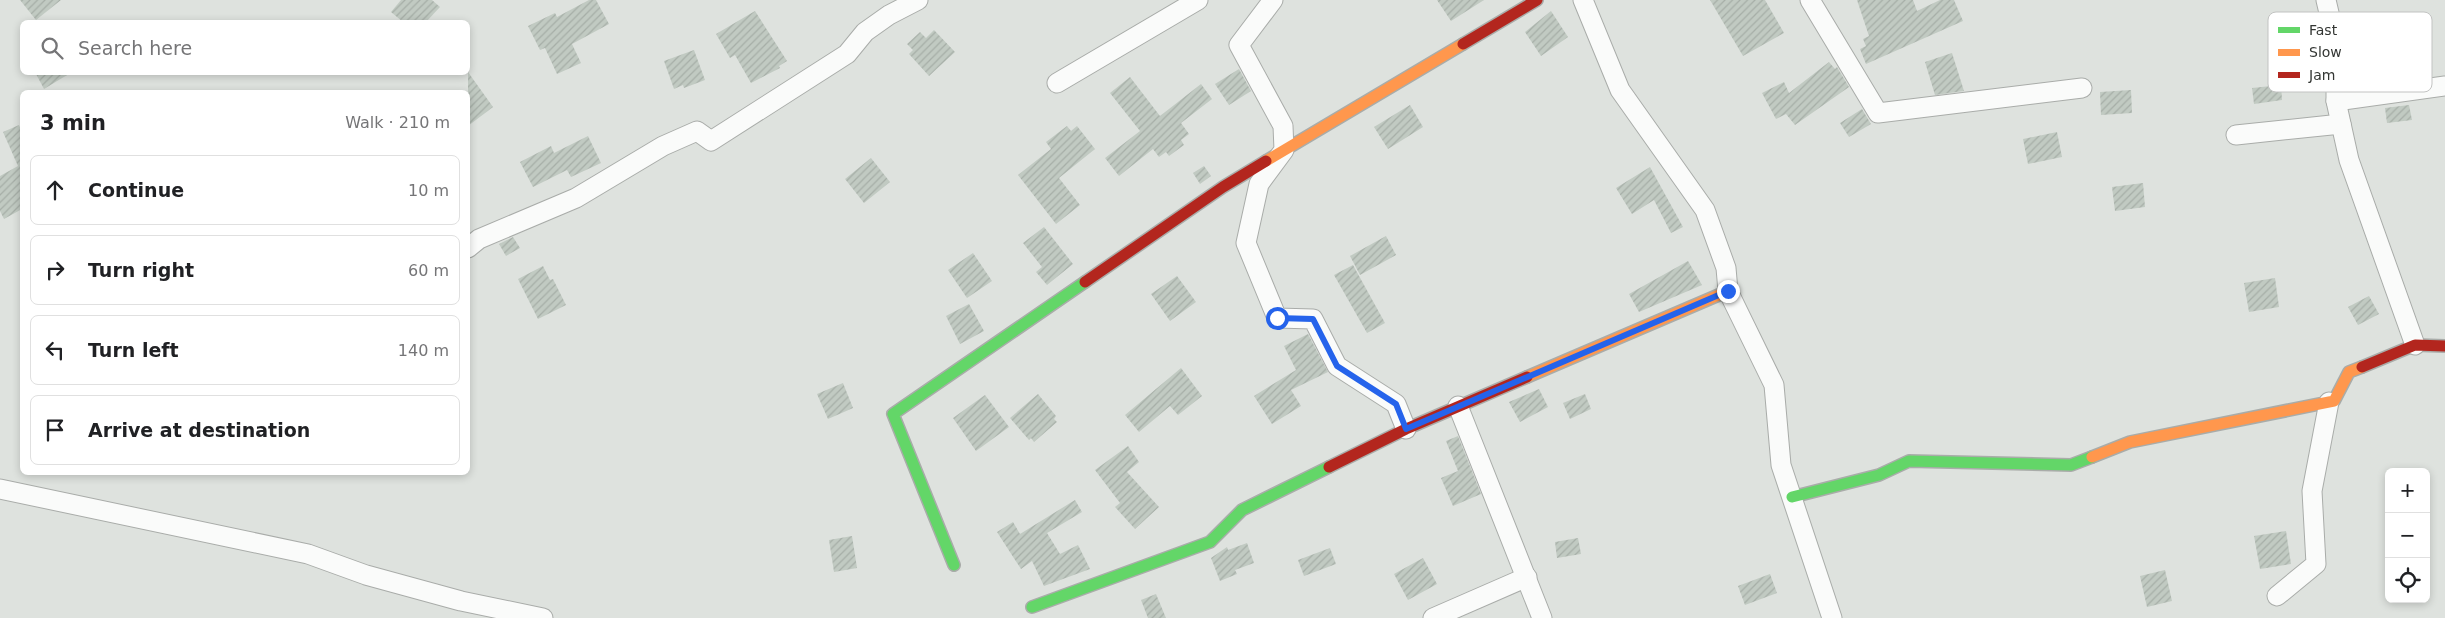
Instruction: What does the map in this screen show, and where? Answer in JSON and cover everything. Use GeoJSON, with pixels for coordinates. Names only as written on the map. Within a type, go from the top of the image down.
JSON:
{"type":"FeatureCollection","features":[{"type":"Feature","properties":{"kind":"street"},"geometry":{"type":"LineString","coordinates":[[470,246],[479,239],[576,198],[663,146],[697,131],[711,141],[847,54],[865,32],[889,15],[918,0]]}},
{"type":"Feature","properties":{"kind":"street"},"geometry":{"type":"LineString","coordinates":[[1057,83],[1198,0]]}},
{"type":"Feature","properties":{"kind":"street"},"geometry":{"type":"LineString","coordinates":[[1273,0],[1238,44],[1283,126],[1284,150],[1259,184],[1246,243],[1277,318],[1313,319],[1337,366],[1396,404],[1406,429]]}},
{"type":"Feature","properties":{"kind":"street"},"geometry":{"type":"LineString","coordinates":[[954,565],[893,414],[1223,187],[1537,0]]}},
{"type":"Feature","properties":{"kind":"street"},"geometry":{"type":"LineString","coordinates":[[1583,0],[1620,90],[1705,210],[1726,268],[1728,291],[1774,385],[1781,465],[1832,618]]}},
{"type":"Feature","properties":{"kind":"street"},"geometry":{"type":"LineString","coordinates":[[1810,0],[1878,113],[2082,88]]}},
{"type":"Feature","properties":{"kind":"street"},"geometry":{"type":"LineString","coordinates":[[2432,88],[2445,86]]}},
{"type":"Feature","properties":{"kind":"street"},"geometry":{"type":"LineString","coordinates":[[2336,92],[2336,102],[2349,160],[2415,344]]}},
{"type":"Feature","properties":{"kind":"street"},"geometry":{"type":"LineString","coordinates":[[2336,102],[2404,92]]}},
{"type":"Feature","properties":{"kind":"street"},"geometry":{"type":"LineString","coordinates":[[2236,135],[2341,124]]}},
{"type":"Feature","properties":{"kind":"street"},"geometry":{"type":"LineString","coordinates":[[1032,607],[1210,542],[1242,510],[1406,429],[1728,291]]}},
{"type":"Feature","properties":{"kind":"street"},"geometry":{"type":"LineString","coordinates":[[1792,498],[1879,475],[1909,461],[2071,465],[2130,442],[2334,402],[2349,372],[2415,344],[2445,346]]}},
{"type":"Feature","properties":{"kind":"street"},"geometry":{"type":"LineString","coordinates":[[2277,596],[2316,564],[2312,491],[2329,402]]}},
{"type":"Feature","properties":{"kind":"street"},"geometry":{"type":"LineString","coordinates":[[1458,406],[1527,576],[1542,618]]}},
{"type":"Feature","properties":{"kind":"street"},"geometry":{"type":"LineString","coordinates":[[0,489],[308,554],[366,575],[461,600],[544,618]]}},
{"type":"Feature","properties":{"kind":"street"},"geometry":{"type":"LineString","coordinates":[[1433,618],[1527,576]]}},
{"type":"Feature","properties":{"kind":"building"},"geometry":{"type":"Polygon","coordinates":[[[20,0],[61,0],[36,20],[20,0]]]}},
{"type":"Feature","properties":{"kind":"building"},"geometry":{"type":"Polygon","coordinates":[[[401,0],[432,0],[440,7],[428,20],[401,20],[391,12],[401,0]]]}},
{"type":"Feature","properties":{"kind":"building"},"geometry":{"type":"Polygon","coordinates":[[[589,0],[596,0],[609,24],[572,44],[581,63],[557,74],[545,48],[540,50],[528,26],[555,13],[557,17],[589,0]]]}},
{"type":"Feature","properties":{"kind":"building"},"geometry":{"type":"Polygon","coordinates":[[[1437,0],[1484,0],[1451,21],[1437,0]]]}},
{"type":"Feature","properties":{"kind":"building"},"geometry":{"type":"Polygon","coordinates":[[[1710,0],[1765,0],[1784,33],[1743,56],[1710,0]]]}},
{"type":"Feature","properties":{"kind":"building"},"geometry":{"type":"Polygon","coordinates":[[[1857,0],[1913,0],[1917,11],[1940,0],[1954,0],[1963,21],[1866,64],[1860,49],[1866,46],[1863,39],[1869,36],[1857,0]]]}},
{"type":"Feature","properties":{"kind":"building"},"geometry":{"type":"Polygon","coordinates":[[[755,11],[787,61],[779,66],[780,68],[751,83],[735,55],[730,58],[716,34],[755,11]]]}},
{"type":"Feature","properties":{"kind":"building"},"geometry":{"type":"Polygon","coordinates":[[[1551,11],[1568,37],[1541,56],[1525,32],[1551,11]]]}},
{"type":"Feature","properties":{"kind":"building"},"geometry":{"type":"Polygon","coordinates":[[[934,30],[955,52],[929,76],[909,54],[913,50],[907,44],[920,32],[926,38],[934,30]]]}},
{"type":"Feature","properties":{"kind":"building"},"geometry":{"type":"Polygon","coordinates":[[[694,50],[705,80],[684,88],[683,85],[674,89],[664,61],[694,50]]]}},
{"type":"Feature","properties":{"kind":"building"},"geometry":{"type":"Polygon","coordinates":[[[1952,53],[1964,91],[1935,95],[1925,62],[1952,53]]]}},
{"type":"Feature","properties":{"kind":"building"},"geometry":{"type":"Polygon","coordinates":[[[1829,62],[1835,69],[1837,67],[1849,87],[1795,125],[1786,114],[1776,119],[1762,93],[1784,82],[1789,93],[1829,62]]]}},
{"type":"Feature","properties":{"kind":"building"},"geometry":{"type":"Polygon","coordinates":[[[1239,69],[1251,91],[1229,105],[1215,84],[1239,69]]]}},
{"type":"Feature","properties":{"kind":"building"},"geometry":{"type":"Polygon","coordinates":[[[37,75],[67,75],[44,89],[37,75]]]}},
{"type":"Feature","properties":{"kind":"building"},"geometry":{"type":"Polygon","coordinates":[[[468,75],[470,75],[493,107],[470,124],[470,90],[468,90],[468,75]]]}},
{"type":"Feature","properties":{"kind":"building"},"geometry":{"type":"Polygon","coordinates":[[[1130,77],[1160,116],[1201,84],[1212,99],[1181,123],[1189,134],[1181,140],[1184,145],[1169,156],[1166,152],[1159,157],[1153,149],[1119,176],[1105,158],[1140,131],[1110,93],[1130,77]]]}},
{"type":"Feature","properties":{"kind":"building"},"geometry":{"type":"Polygon","coordinates":[[[2268,86],[2268,92],[2281,92],[2282,100],[2254,104],[2252,88],[2268,86]]]}},
{"type":"Feature","properties":{"kind":"building"},"geometry":{"type":"Polygon","coordinates":[[[2131,90],[2132,113],[2101,115],[2100,92],[2131,90]]]}},
{"type":"Feature","properties":{"kind":"building"},"geometry":{"type":"Polygon","coordinates":[[[1410,105],[1423,127],[1388,149],[1374,127],[1410,105]]]}},
{"type":"Feature","properties":{"kind":"building"},"geometry":{"type":"Polygon","coordinates":[[[2409,105],[2412,120],[2387,123],[2385,108],[2409,105]]]}},
{"type":"Feature","properties":{"kind":"building"},"geometry":{"type":"Polygon","coordinates":[[[1862,109],[1871,124],[1849,137],[1840,123],[1862,109]]]}},
{"type":"Feature","properties":{"kind":"building"},"geometry":{"type":"Polygon","coordinates":[[[19,125],[20,127],[20,210],[4,219],[0,211],[0,176],[18,166],[3,132],[19,125]]]}},
{"type":"Feature","properties":{"kind":"building"},"geometry":{"type":"Polygon","coordinates":[[[1067,126],[1071,131],[1077,126],[1095,149],[1059,178],[1080,205],[1056,224],[1018,175],[1051,149],[1046,142],[1067,126]]]}},
{"type":"Feature","properties":{"kind":"building"},"geometry":{"type":"Polygon","coordinates":[[[2057,132],[2062,157],[2028,164],[2023,139],[2057,132]]]}},
{"type":"Feature","properties":{"kind":"building"},"geometry":{"type":"Polygon","coordinates":[[[588,136],[601,163],[571,177],[567,170],[533,187],[520,162],[551,146],[554,153],[588,136]]]}},
{"type":"Feature","properties":{"kind":"building"},"geometry":{"type":"Polygon","coordinates":[[[871,158],[890,182],[864,203],[845,179],[871,158]]]}},
{"type":"Feature","properties":{"kind":"building"},"geometry":{"type":"Polygon","coordinates":[[[1204,166],[1211,176],[1200,184],[1193,173],[1204,166]]]}},
{"type":"Feature","properties":{"kind":"building"},"geometry":{"type":"Polygon","coordinates":[[[1650,167],[1683,227],[1671,233],[1654,200],[1632,214],[1616,188],[1650,167]]]}},
{"type":"Feature","properties":{"kind":"building"},"geometry":{"type":"Polygon","coordinates":[[[2143,183],[2145,207],[2115,211],[2112,187],[2143,183]]]}},
{"type":"Feature","properties":{"kind":"building"},"geometry":{"type":"Polygon","coordinates":[[[1044,227],[1073,264],[1047,285],[1036,272],[1042,267],[1023,243],[1044,227]]]}},
{"type":"Feature","properties":{"kind":"building"},"geometry":{"type":"Polygon","coordinates":[[[1386,236],[1396,255],[1360,275],[1350,256],[1386,236]]]}},
{"type":"Feature","properties":{"kind":"building"},"geometry":{"type":"Polygon","coordinates":[[[513,237],[520,248],[506,256],[499,244],[513,237]]]}},
{"type":"Feature","properties":{"kind":"building"},"geometry":{"type":"Polygon","coordinates":[[[973,253],[992,281],[967,298],[948,270],[973,253]]]}},
{"type":"Feature","properties":{"kind":"building"},"geometry":{"type":"Polygon","coordinates":[[[1688,261],[1702,285],[1639,312],[1629,294],[1688,261]]]}},
{"type":"Feature","properties":{"kind":"building"},"geometry":{"type":"Polygon","coordinates":[[[1353,265],[1385,323],[1367,333],[1334,275],[1353,265]]]}},
{"type":"Feature","properties":{"kind":"building"},"geometry":{"type":"Polygon","coordinates":[[[543,266],[550,280],[553,279],[566,305],[538,319],[518,279],[543,266]]]}},
{"type":"Feature","properties":{"kind":"building"},"geometry":{"type":"Polygon","coordinates":[[[1177,276],[1196,302],[1170,321],[1151,294],[1177,276]]]}},
{"type":"Feature","properties":{"kind":"building"},"geometry":{"type":"Polygon","coordinates":[[[2275,278],[2279,307],[2249,312],[2244,283],[2275,278]]]}},
{"type":"Feature","properties":{"kind":"building"},"geometry":{"type":"Polygon","coordinates":[[[2369,296],[2379,314],[2358,325],[2348,307],[2369,296]]]}},
{"type":"Feature","properties":{"kind":"building"},"geometry":{"type":"Polygon","coordinates":[[[969,304],[984,331],[960,344],[946,316],[969,304]]]}},
{"type":"Feature","properties":{"kind":"building"},"geometry":{"type":"Polygon","coordinates":[[[1308,334],[1328,372],[1291,390],[1301,406],[1272,424],[1254,396],[1296,370],[1284,346],[1308,334]]]}},
{"type":"Feature","properties":{"kind":"building"},"geometry":{"type":"Polygon","coordinates":[[[1181,368],[1202,396],[1178,415],[1170,406],[1139,432],[1125,415],[1181,368]]]}},
{"type":"Feature","properties":{"kind":"building"},"geometry":{"type":"Polygon","coordinates":[[[843,383],[853,408],[828,419],[817,394],[843,383]]]}},
{"type":"Feature","properties":{"kind":"building"},"geometry":{"type":"Polygon","coordinates":[[[1539,389],[1548,407],[1520,422],[1509,402],[1539,389]]]}},
{"type":"Feature","properties":{"kind":"building"},"geometry":{"type":"Polygon","coordinates":[[[1038,394],[1056,416],[1054,419],[1057,422],[1034,442],[1031,438],[1029,440],[1010,418],[1038,394]]]}},
{"type":"Feature","properties":{"kind":"building"},"geometry":{"type":"Polygon","coordinates":[[[1585,394],[1591,409],[1570,419],[1563,403],[1585,394]]]}},
{"type":"Feature","properties":{"kind":"building"},"geometry":{"type":"Polygon","coordinates":[[[985,395],[1009,427],[976,451],[953,418],[985,395]]]}},
{"type":"Feature","properties":{"kind":"building"},"geometry":{"type":"Polygon","coordinates":[[[1458,436],[1481,494],[1453,506],[1441,478],[1458,471],[1446,441],[1458,436]]]}},
{"type":"Feature","properties":{"kind":"building"},"geometry":{"type":"Polygon","coordinates":[[[1128,446],[1139,462],[1127,472],[1159,507],[1135,529],[1115,507],[1120,503],[1095,470],[1128,446]]]}},
{"type":"Feature","properties":{"kind":"building"},"geometry":{"type":"Polygon","coordinates":[[[1075,500],[1082,512],[1047,533],[1060,554],[1078,545],[1090,569],[1044,586],[1032,561],[1021,569],[997,532],[1013,522],[1020,534],[1075,500]]]}},
{"type":"Feature","properties":{"kind":"building"},"geometry":{"type":"Polygon","coordinates":[[[2286,531],[2291,564],[2260,569],[2254,536],[2286,531]]]}},
{"type":"Feature","properties":{"kind":"building"},"geometry":{"type":"Polygon","coordinates":[[[852,536],[857,568],[834,572],[829,540],[852,536]]]}},
{"type":"Feature","properties":{"kind":"building"},"geometry":{"type":"Polygon","coordinates":[[[1578,538],[1581,554],[1557,558],[1555,542],[1578,538]]]}},
{"type":"Feature","properties":{"kind":"building"},"geometry":{"type":"Polygon","coordinates":[[[1247,543],[1254,563],[1235,570],[1237,574],[1220,581],[1211,558],[1227,547],[1228,550],[1247,543]]]}},
{"type":"Feature","properties":{"kind":"building"},"geometry":{"type":"Polygon","coordinates":[[[1330,548],[1336,564],[1304,576],[1298,560],[1330,548]]]}},
{"type":"Feature","properties":{"kind":"building"},"geometry":{"type":"Polygon","coordinates":[[[1423,558],[1437,584],[1408,600],[1394,574],[1423,558]]]}},
{"type":"Feature","properties":{"kind":"building"},"geometry":{"type":"Polygon","coordinates":[[[2165,570],[2172,601],[2147,607],[2140,576],[2165,570]]]}},
{"type":"Feature","properties":{"kind":"building"},"geometry":{"type":"Polygon","coordinates":[[[1770,574],[1777,593],[1745,605],[1738,586],[1770,574]]]}},
{"type":"Feature","properties":{"kind":"building"},"geometry":{"type":"Polygon","coordinates":[[[1156,594],[1166,618],[1148,618],[1141,600],[1156,594]]]}},
{"type":"Feature","properties":{"kind":"traffic: fast"},"geometry":{"type":"LineString","coordinates":[[954,565],[893,414],[1085,282]]}},
{"type":"Feature","properties":{"kind":"traffic: fast"},"geometry":{"type":"LineString","coordinates":[[1792,497],[1879,475],[1909,461],[2071,465],[2092,457]]}},
{"type":"Feature","properties":{"kind":"traffic: fast"},"geometry":{"type":"LineString","coordinates":[[1032,607],[1210,542],[1242,510],[1329,467]]}},
{"type":"Feature","properties":{"kind":"traffic: slow"},"geometry":{"type":"LineString","coordinates":[[1266,161],[1463,44]]}},
{"type":"Feature","properties":{"kind":"traffic: slow"},"geometry":{"type":"LineString","coordinates":[[1527,377],[1728,291]]}},
{"type":"Feature","properties":{"kind":"traffic: slow"},"geometry":{"type":"LineString","coordinates":[[2092,457],[2130,442],[2334,401],[2349,372],[2362,367]]}},
{"type":"Feature","properties":{"kind":"traffic: jam"},"geometry":{"type":"LineString","coordinates":[[1463,44],[1537,0]]}},
{"type":"Feature","properties":{"kind":"traffic: jam"},"geometry":{"type":"LineString","coordinates":[[1085,282],[1223,187],[1266,161]]}},
{"type":"Feature","properties":{"kind":"traffic: jam"},"geometry":{"type":"LineString","coordinates":[[2362,367],[2415,345],[2445,346]]}},
{"type":"Feature","properties":{"kind":"traffic: jam"},"geometry":{"type":"LineString","coordinates":[[1329,467],[1406,429],[1527,377]]}},
{"type":"Feature","properties":{"kind":"route"},"geometry":{"type":"LineString","coordinates":[[1277,318],[1313,319],[1337,366],[1396,404],[1406,429],[1728,291]]}}]}
